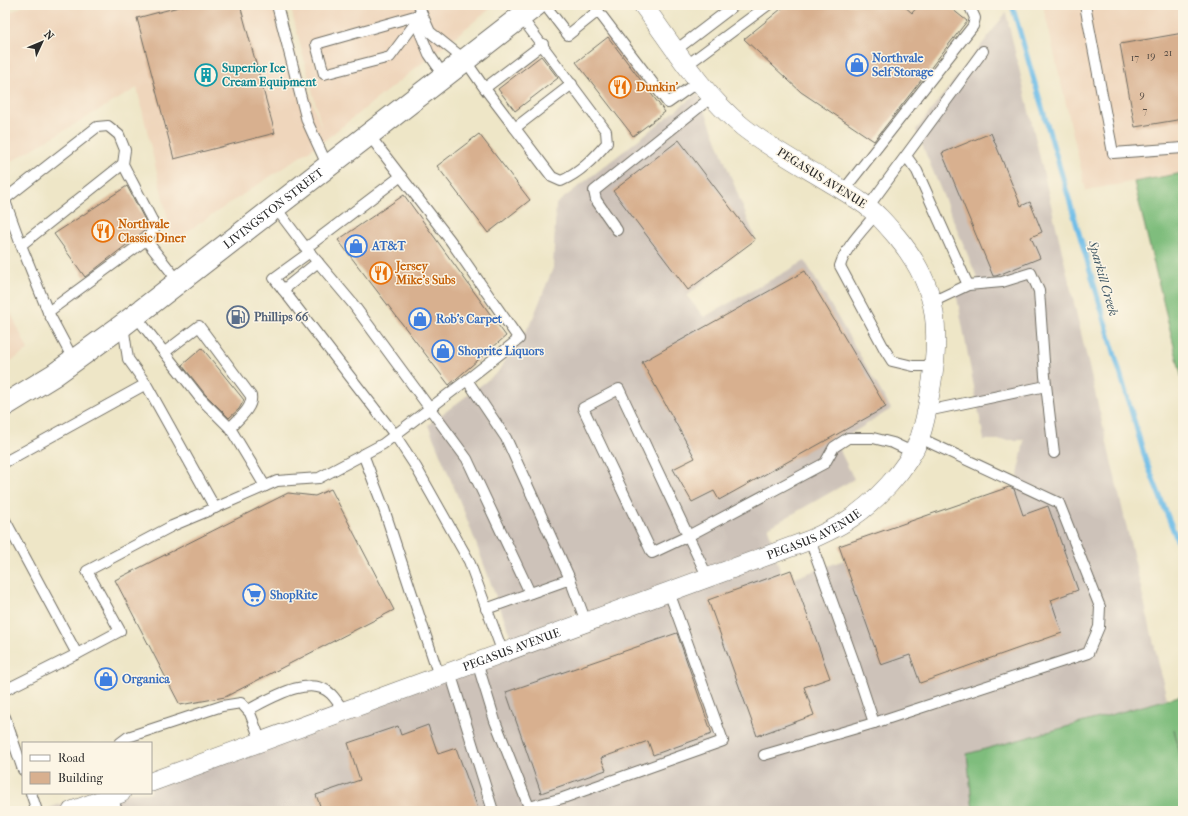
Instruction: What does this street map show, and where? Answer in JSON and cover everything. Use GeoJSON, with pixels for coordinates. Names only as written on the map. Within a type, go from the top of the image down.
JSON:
{"type":"FeatureCollection","features":[{"type":"Feature","properties":{"kind":"main road","name":"LIVINGSTON STREET"},"geometry":{"type":"LineString","coordinates":[[5,405],[43,383],[129,320],[529,11]]}},
{"type":"Feature","properties":{"kind":"street","name":"PEGASUS AVENUE"},"geometry":{"type":"LineString","coordinates":[[152,782],[810,540],[845,522],[867,505],[886,487],[906,462],[916,445],[927,411],[936,350],[935,320],[932,302],[930,293],[919,267],[885,222],[863,203],[776,149],[743,126],[699,81],[681,57],[650,8]]}},
{"type":"Feature","properties":{"kind":"street"},"geometry":{"type":"LineString","coordinates":[[72,811],[117,800]]}},
{"type":"Feature","properties":{"kind":"lane"},"geometry":{"type":"LineString","coordinates":[[277,5],[307,121],[328,167]]}},
{"type":"Feature","properties":{"kind":"lane"},"geometry":{"type":"LineString","coordinates":[[545,5],[568,35],[598,10],[668,103],[699,81]]}},
{"type":"Feature","properties":{"kind":"lane"},"geometry":{"type":"LineString","coordinates":[[681,57],[735,5]]}},
{"type":"Feature","properties":{"kind":"lane"},"geometry":{"type":"LineString","coordinates":[[681,57],[768,5]]}},
{"type":"Feature","properties":{"kind":"lane"},"geometry":{"type":"LineString","coordinates":[[843,191],[974,26],[975,18],[969,5]]}},
{"type":"Feature","properties":{"kind":"lane"},"geometry":{"type":"LineString","coordinates":[[1085,5],[1113,152],[1183,148]]}},
{"type":"Feature","properties":{"kind":"lane"},"geometry":{"type":"LineString","coordinates":[[420,10],[390,56],[324,74],[316,44],[420,10]]}},
{"type":"Feature","properties":{"kind":"lane"},"geometry":{"type":"LineString","coordinates":[[420,10],[430,32],[465,60],[552,177],[561,182],[572,176],[593,159],[607,143],[606,131],[542,44],[529,11]]}},
{"type":"Feature","properties":{"kind":"lane"},"geometry":{"type":"LineString","coordinates":[[420,10],[419,30],[429,54],[442,73],[441,79]]}},
{"type":"Feature","properties":{"kind":"lane"},"geometry":{"type":"LineString","coordinates":[[485,88],[542,44]]}},
{"type":"Feature","properties":{"kind":"lane"},"geometry":{"type":"LineString","coordinates":[[934,366],[913,366],[892,361],[840,266],[843,258],[906,156],[983,51]]}},
{"type":"Feature","properties":{"kind":"lane"},"geometry":{"type":"LineString","coordinates":[[515,128],[572,84]]}},
{"type":"Feature","properties":{"kind":"lane"},"geometry":{"type":"LineString","coordinates":[[617,230],[596,200],[594,191],[712,96]]}},
{"type":"Feature","properties":{"kind":"lane"},"geometry":{"type":"LineString","coordinates":[[48,312],[146,240],[154,229],[152,220],[123,164],[125,150],[119,135],[108,126],[98,127],[5,200],[20,245],[48,312],[74,361]]}},
{"type":"Feature","properties":{"kind":"lane"},"geometry":{"type":"LineString","coordinates":[[5,690],[120,631],[87,571],[172,526],[265,486],[277,481],[319,478],[383,444],[519,339],[450,240],[369,134]]}},
{"type":"Feature","properties":{"kind":"lane"},"geometry":{"type":"LineString","coordinates":[[906,156],[917,171],[968,285]]}},
{"type":"Feature","properties":{"kind":"lane"},"geometry":{"type":"LineString","coordinates":[[20,245],[123,164]]}},
{"type":"Feature","properties":{"kind":"lane"},"geometry":{"type":"LineString","coordinates":[[401,176],[274,278],[395,435],[416,467],[468,561],[503,653]]}},
{"type":"Feature","properties":{"kind":"lane"},"geometry":{"type":"LineString","coordinates":[[275,207],[308,250],[353,304],[467,459],[530,593]]}},
{"type":"Feature","properties":{"kind":"lane"},"geometry":{"type":"LineString","coordinates":[[146,240],[179,282]]}},
{"type":"Feature","properties":{"kind":"lane"},"geometry":{"type":"LineString","coordinates":[[282,290],[318,262]]}},
{"type":"Feature","properties":{"kind":"lane"},"geometry":{"type":"LineString","coordinates":[[932,302],[968,285],[1002,282],[1031,273],[1038,291],[1046,386],[1054,453]]}},
{"type":"Feature","properties":{"kind":"lane"},"geometry":{"type":"LineString","coordinates":[[129,320],[165,352],[200,398],[230,428],[265,486]]}},
{"type":"Feature","properties":{"kind":"lane"},"geometry":{"type":"LineString","coordinates":[[129,320],[126,349],[128,359],[146,384],[215,508]]}},
{"type":"Feature","properties":{"kind":"lane"},"geometry":{"type":"LineString","coordinates":[[165,352],[199,326],[250,396],[252,401],[248,408],[230,428]]}},
{"type":"Feature","properties":{"kind":"lane"},"geometry":{"type":"LineString","coordinates":[[467,380],[506,438],[570,579],[586,622]]}},
{"type":"Feature","properties":{"kind":"lane"},"geometry":{"type":"LineString","coordinates":[[5,462],[146,384]]}},
{"type":"Feature","properties":{"kind":"lane"},"geometry":{"type":"LineString","coordinates":[[927,411],[1046,386]]}},
{"type":"Feature","properties":{"kind":"lane"},"geometry":{"type":"LineString","coordinates":[[708,578],[688,536],[619,389],[583,408],[652,553],[688,536],[825,463],[834,447],[848,438],[873,438],[893,443],[916,445],[1060,503],[1100,607],[1099,627],[1088,653],[874,723],[764,755]]}},
{"type":"Feature","properties":{"kind":"lane"},"geometry":{"type":"LineString","coordinates":[[363,454],[493,811]]}},
{"type":"Feature","properties":{"kind":"lane"},"geometry":{"type":"LineString","coordinates":[[5,520],[77,654]]}},
{"type":"Feature","properties":{"kind":"lane"},"geometry":{"type":"LineString","coordinates":[[810,540],[855,665],[874,723]]}},
{"type":"Feature","properties":{"kind":"lane"},"geometry":{"type":"LineString","coordinates":[[486,609],[570,579]]}},
{"type":"Feature","properties":{"kind":"lane"},"geometry":{"type":"LineString","coordinates":[[478,662],[495,721],[529,808],[563,798],[723,742],[668,592]]}},
{"type":"Feature","properties":{"kind":"lane"},"geometry":{"type":"LineString","coordinates":[[248,710],[298,687],[312,686],[331,693],[344,711]]}},
{"type":"Feature","properties":{"kind":"lane"},"geometry":{"type":"LineString","coordinates":[[121,742],[128,737],[222,706],[241,702],[248,710],[261,742]]}},
{"type":"Feature","properties":{"kind":"lane"},"geometry":{"type":"LineString","coordinates":[[5,717],[22,767]]}},
{"type":"Feature","properties":{"kind":"lane"},"geometry":{"type":"LineString","coordinates":[[31,794],[37,811]]}},
{"type":"Feature","properties":{"kind":"shaded area"},"geometry":{"type":"Polygon","coordinates":[[[25,5],[279,5],[323,133],[290,5],[495,5],[325,140],[173,241],[137,88],[5,165],[5,15],[25,5]]]}},
{"type":"Feature","properties":{"kind":"shaded area"},"geometry":{"type":"Polygon","coordinates":[[[1043,5],[1183,5],[1183,173],[1086,190],[1043,5]]]}},
{"type":"Feature","properties":{"kind":"shaded area"},"geometry":{"type":"Polygon","coordinates":[[[1006,13],[1167,699],[967,754],[973,811],[40,811],[90,794],[152,794],[152,773],[514,645],[465,514],[428,425],[497,373],[531,323],[553,268],[556,204],[698,93],[755,238],[687,296],[704,317],[805,261],[891,409],[836,443],[854,479],[768,528],[783,582],[1014,499],[1024,440],[984,440],[956,292],[979,282],[916,130],[1006,13]]]}},
{"type":"Feature","properties":{"kind":"shaded area"},"geometry":{"type":"Polygon","coordinates":[[[5,300],[28,350],[5,365],[5,300]]]}},
{"type":"Feature","properties":{"kind":"green space"},"geometry":{"type":"Polygon","coordinates":[[[1183,173],[1183,383],[1134,182],[1183,173]]]}},
{"type":"Feature","properties":{"kind":"green space"},"geometry":{"type":"Polygon","coordinates":[[[1183,695],[1183,763],[1174,729],[1183,769],[1183,811],[973,811],[967,754],[1183,695]]]}},
{"type":"Feature","properties":{"kind":"building","name":"Superior Ice Cream Equipment"},"geometry":{"type":"Polygon","coordinates":[[[186,5],[240,5],[275,133],[174,159],[137,18],[186,5]]]}},
{"type":"Feature","properties":{"kind":"building","name":"Northvale Self Storage"},"geometry":{"type":"Polygon","coordinates":[[[786,5],[903,5],[912,13],[919,5],[947,5],[967,21],[874,141],[801,92],[744,39],[786,5]]]}},
{"type":"Feature","properties":{"kind":"building"},"geometry":{"type":"Polygon","coordinates":[[[1183,33],[1183,119],[1135,127],[1120,44],[1183,33]]]}},
{"type":"Feature","properties":{"kind":"building","name":"Dunkin'"},"geometry":{"type":"Polygon","coordinates":[[[608,37],[665,112],[633,136],[576,62],[608,37]]]}},
{"type":"Feature","properties":{"kind":"building"},"geometry":{"type":"Polygon","coordinates":[[[541,56],[558,78],[515,111],[498,89],[541,56]]]}},
{"type":"Feature","properties":{"kind":"building"},"geometry":{"type":"Polygon","coordinates":[[[991,133],[1021,206],[1030,202],[1042,232],[1031,237],[1040,258],[996,276],[993,276],[942,153],[991,133]]]}},
{"type":"Feature","properties":{"kind":"building"},"geometry":{"type":"Polygon","coordinates":[[[479,134],[530,200],[488,233],[437,166],[479,134]]]}},
{"type":"Feature","properties":{"kind":"building"},"geometry":{"type":"Polygon","coordinates":[[[679,140],[755,240],[688,290],[613,191],[679,140]]]}},
{"type":"Feature","properties":{"kind":"building","name":"Northvale Classic Diner"},"geometry":{"type":"Polygon","coordinates":[[[127,186],[146,222],[147,228],[85,277],[54,234],[127,186]]]}},
{"type":"Feature","properties":{"kind":"building"},"geometry":{"type":"Polygon","coordinates":[[[404,195],[506,336],[449,385],[338,240],[404,195]]]}},
{"type":"Feature","properties":{"kind":"building"},"geometry":{"type":"Polygon","coordinates":[[[805,271],[886,407],[719,500],[714,491],[692,502],[673,469],[695,458],[642,362],[805,271]]]}},
{"type":"Feature","properties":{"kind":"building"},"geometry":{"type":"Polygon","coordinates":[[[202,348],[244,400],[239,409],[229,418],[205,394],[182,365],[202,348]]]}},
{"type":"Feature","properties":{"kind":"building"},"geometry":{"type":"Polygon","coordinates":[[[1009,487],[1014,489],[1023,515],[1048,506],[1078,590],[1051,600],[1062,633],[920,683],[910,655],[881,665],[839,546],[1009,487]]]}},
{"type":"Feature","properties":{"kind":"building","name":"ShopRite"},"geometry":{"type":"Polygon","coordinates":[[[331,489],[394,610],[225,697],[180,705],[115,580],[288,493],[315,496],[331,489]]]}},
{"type":"Feature","properties":{"kind":"building"},"geometry":{"type":"Polygon","coordinates":[[[791,570],[830,678],[804,687],[814,715],[757,736],[708,600],[791,570]]]}},
{"type":"Feature","properties":{"kind":"building"},"geometry":{"type":"Polygon","coordinates":[[[677,633],[712,734],[653,755],[648,741],[601,758],[606,770],[541,793],[506,692],[677,633]]]}},
{"type":"Feature","properties":{"kind":"building"},"geometry":{"type":"Polygon","coordinates":[[[428,725],[438,754],[456,748],[479,811],[322,811],[316,795],[360,780],[348,743],[398,726],[401,735],[428,725]]]}},
{"type":"Feature","properties":{"kind":"waterway","name":"Sparkill Creek"},"geometry":{"type":"LineString","coordinates":[[1012,5],[1146,461],[1183,555]]}},
{"type":"Feature","properties":{"kind":"place","name":"Northvale Self Storage"},"geometry":{"type":"Point","coordinates":[857,65]}},
{"type":"Feature","properties":{"kind":"place","name":"Superior Ice Cream Equipment"},"geometry":{"type":"Point","coordinates":[206,75]}},
{"type":"Feature","properties":{"kind":"place","name":"Dunkin'"},"geometry":{"type":"Point","coordinates":[620,87]}},
{"type":"Feature","properties":{"kind":"place","name":"Northvale Classic Diner"},"geometry":{"type":"Point","coordinates":[103,231]}},
{"type":"Feature","properties":{"kind":"place","name":"AT&T"},"geometry":{"type":"Point","coordinates":[356,246]}},
{"type":"Feature","properties":{"kind":"place","name":"Jersey Mike's Subs"},"geometry":{"type":"Point","coordinates":[381,273]}},
{"type":"Feature","properties":{"kind":"place","name":"Phillips 66"},"geometry":{"type":"Point","coordinates":[238,317]}},
{"type":"Feature","properties":{"kind":"place","name":"Rob's Carpet"},"geometry":{"type":"Point","coordinates":[420,319]}},
{"type":"Feature","properties":{"kind":"place","name":"Shoprite Liquors"},"geometry":{"type":"Point","coordinates":[443,351]}},
{"type":"Feature","properties":{"kind":"place","name":"ShopRite"},"geometry":{"type":"Point","coordinates":[254,595]}},
{"type":"Feature","properties":{"kind":"place","name":"Organica"},"geometry":{"type":"Point","coordinates":[106,679]}}]}
